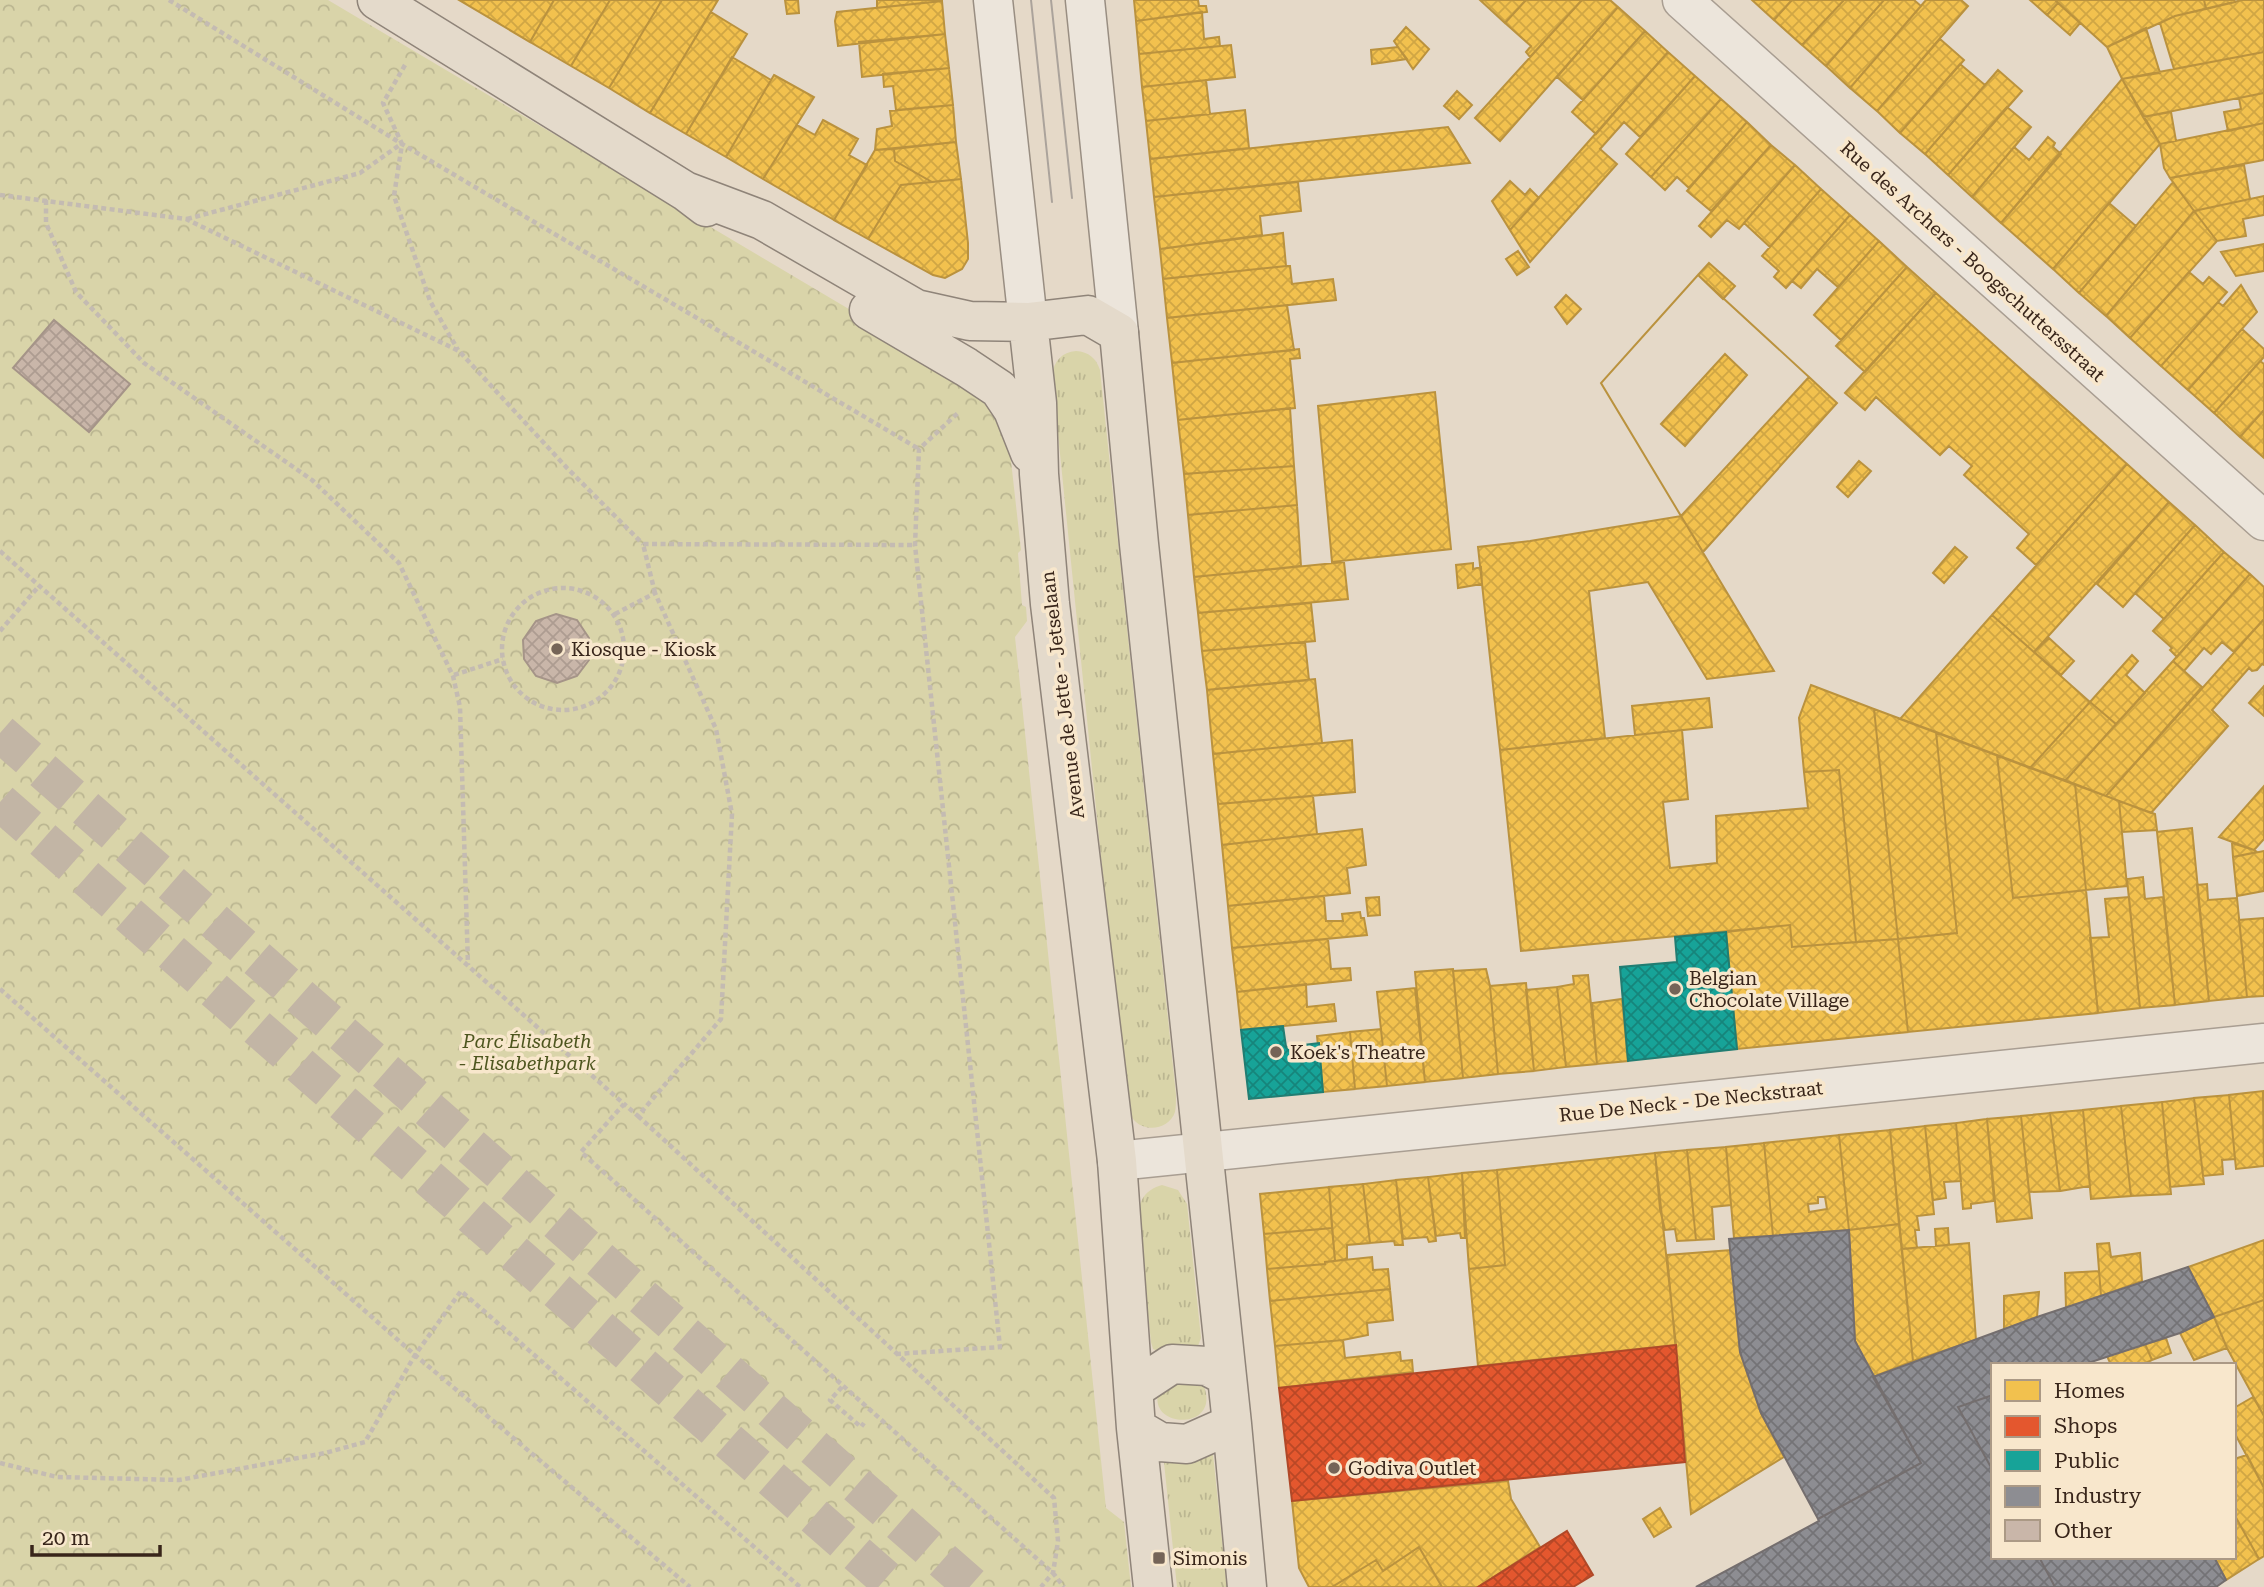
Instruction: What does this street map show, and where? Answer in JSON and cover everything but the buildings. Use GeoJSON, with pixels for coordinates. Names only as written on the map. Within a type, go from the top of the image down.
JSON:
{"type":"FeatureCollection","features":[{"type":"Feature","properties":{"kind":"main road"},"geometry":{"type":"LineString","coordinates":[[377,0],[685,191],[751,241],[999,389],[1013,410],[1039,474]]}},
{"type":"Feature","properties":{"kind":"main road"},"geometry":{"type":"LineString","coordinates":[[685,191],[762,220],[916,309],[970,321],[1028,323],[1088,314],[1119,333],[1247,1587]]}},
{"type":"Feature","properties":{"kind":"main road","name":"Avenue de Jette - Jetselaan"},"geometry":{"type":"LineString","coordinates":[[1028,323],[1037,403],[1039,474],[1050,604],[1117,1161],[1136,1428],[1153,1587]]}},
{"type":"Feature","properties":{"kind":"main road"},"geometry":{"type":"LineString","coordinates":[[1134,1389],[1172,1364],[1207,1366],[1226,1376]]}},
{"type":"Feature","properties":{"kind":"main road"},"geometry":{"type":"LineString","coordinates":[[1136,1428],[1160,1442],[1187,1444],[1232,1424]]}},
{"type":"Feature","properties":{"kind":"street","name":"Avenue de Jette - Jetselaan"},"geometry":{"type":"LineString","coordinates":[[993,0],[1028,323]]}},
{"type":"Feature","properties":{"kind":"street"},"geometry":{"type":"LineString","coordinates":[[1084,0],[1119,333]]}},
{"type":"Feature","properties":{"kind":"street","name":"Rue des Archers - Boogschuttersstraat"},"geometry":{"type":"LineString","coordinates":[[1682,0],[2264,522]]}},
{"type":"Feature","properties":{"kind":"street","name":"Rue De Neck - De Neckstraat"},"geometry":{"type":"LineString","coordinates":[[1117,1161],[2264,1043]]}},
{"type":"Feature","properties":{"kind":"path"},"geometry":{"type":"LineString","coordinates":[[169,0],[402,144],[919,449]]}},
{"type":"Feature","properties":{"kind":"path"},"geometry":{"type":"LineString","coordinates":[[411,55],[383,103],[402,144],[394,196],[430,301],[459,351],[567,468],[643,544],[655,593],[716,729],[732,814],[721,1019],[638,1116]]}},
{"type":"Feature","properties":{"kind":"path"},"geometry":{"type":"LineString","coordinates":[[186,219],[360,173],[402,144]]}},
{"type":"Feature","properties":{"kind":"path"},"geometry":{"type":"LineString","coordinates":[[0,195],[186,219],[459,351]]}},
{"type":"Feature","properties":{"kind":"path"},"geometry":{"type":"LineString","coordinates":[[46,200],[46,223],[76,292],[144,363],[312,480],[399,564],[453,676],[460,707],[468,965]]}},
{"type":"Feature","properties":{"kind":"path"},"geometry":{"type":"LineString","coordinates":[[896,1354],[1000,1347],[915,545],[919,449],[962,409]]}},
{"type":"Feature","properties":{"kind":"path"},"geometry":{"type":"LineString","coordinates":[[643,544],[915,545]]}},
{"type":"Feature","properties":{"kind":"path"},"geometry":{"type":"LineString","coordinates":[[0,551],[638,1116],[1054,1498],[1058,1541],[1053,1573],[1041,1587]]}},
{"type":"Feature","properties":{"kind":"path"},"geometry":{"type":"LineString","coordinates":[[0,631],[39,586]]}},
{"type":"Feature","properties":{"kind":"path"},"geometry":{"type":"LineString","coordinates":[[552,589],[576,589],[597,598],[615,614],[624,637],[624,661],[614,683],[597,700],[574,709],[550,709],[528,699],[512,681],[503,659],[503,636],[513,614],[530,597],[552,589]]}},
{"type":"Feature","properties":{"kind":"path"},"geometry":{"type":"LineString","coordinates":[[615,614],[655,593]]}},
{"type":"Feature","properties":{"kind":"path"},"geometry":{"type":"LineString","coordinates":[[453,676],[503,659]]}},
{"type":"Feature","properties":{"kind":"path"},"geometry":{"type":"LineString","coordinates":[[0,989],[415,1355],[690,1587]]}},
{"type":"Feature","properties":{"kind":"path"},"geometry":{"type":"LineString","coordinates":[[624,1104],[581,1152],[1053,1573],[1064,1587]]}},
{"type":"Feature","properties":{"kind":"path"},"geometry":{"type":"LineString","coordinates":[[0,1464],[57,1477],[179,1480],[365,1442],[415,1355],[461,1291],[800,1587]]}},
{"type":"Feature","properties":{"kind":"path"},"geometry":{"type":"LineString","coordinates":[[842,1387],[830,1400],[861,1427],[864,1423]]}},
{"type":"Feature","properties":{"kind":"green space","name":"Parc Élisabeth - Elisabethpark"},"geometry":{"type":"Polygon","coordinates":[[[0,0],[328,0],[955,372],[985,396],[1009,443],[1021,550],[1018,553],[1022,605],[1026,607],[1027,621],[1015,637],[1106,1508],[1124,1522],[1131,1587],[0,1587],[0,0]]]}},
{"type":"Feature","properties":{"kind":"green space"},"geometry":{"type":"Polygon","coordinates":[[[1076,351],[1091,356],[1100,370],[1176,1095],[1172,1118],[1156,1128],[1138,1123],[1126,1103],[1052,375],[1060,358],[1076,351]]]}},
{"type":"Feature","properties":{"kind":"green space"},"geometry":{"type":"Polygon","coordinates":[[[1162,1185],[1178,1190],[1187,1204],[1201,1338],[1198,1346],[1180,1345],[1158,1351],[1153,1349],[1151,1342],[1138,1217],[1144,1196],[1162,1185]]]}},
{"type":"Feature","properties":{"kind":"green space"},"geometry":{"type":"Polygon","coordinates":[[[1166,1378],[1203,1384],[1206,1399],[1203,1410],[1195,1417],[1185,1420],[1164,1414],[1158,1406],[1158,1394],[1166,1378]]]}},
{"type":"Feature","properties":{"kind":"green space"},"geometry":{"type":"Polygon","coordinates":[[[1212,1445],[1227,1587],[1177,1587],[1163,1453],[1212,1445]]]}},
{"type":"Feature","properties":{"kind":"tunnel"},"geometry":{"type":"LineString","coordinates":[[0,733],[973,1587]]}},
{"type":"Feature","properties":{"kind":"tunnel"},"geometry":{"type":"LineString","coordinates":[[0,802],[895,1587]]}},
{"type":"Feature","properties":{"kind":"tram line"},"geometry":{"type":"LineString","coordinates":[[1031,0],[1052,202]]}},
{"type":"Feature","properties":{"kind":"tram line"},"geometry":{"type":"LineString","coordinates":[[1051,0],[1072,198]]}},
{"type":"Feature","properties":{"kind":"place","name":"Kiosque - Kiosk"},"geometry":{"type":"Point","coordinates":[557,649]}},
{"type":"Feature","properties":{"kind":"place","name":"Belgian Chocolate Village"},"geometry":{"type":"Point","coordinates":[1675,989]}},
{"type":"Feature","properties":{"kind":"place","name":"Koek's Theatre"},"geometry":{"type":"Point","coordinates":[1276,1052]}},
{"type":"Feature","properties":{"kind":"place","name":"Godiva Outlet"},"geometry":{"type":"Point","coordinates":[1334,1468]}},
{"type":"Feature","properties":{"kind":"place","name":"Simonis"},"geometry":{"type":"Point","coordinates":[1159,1558]}}]}
